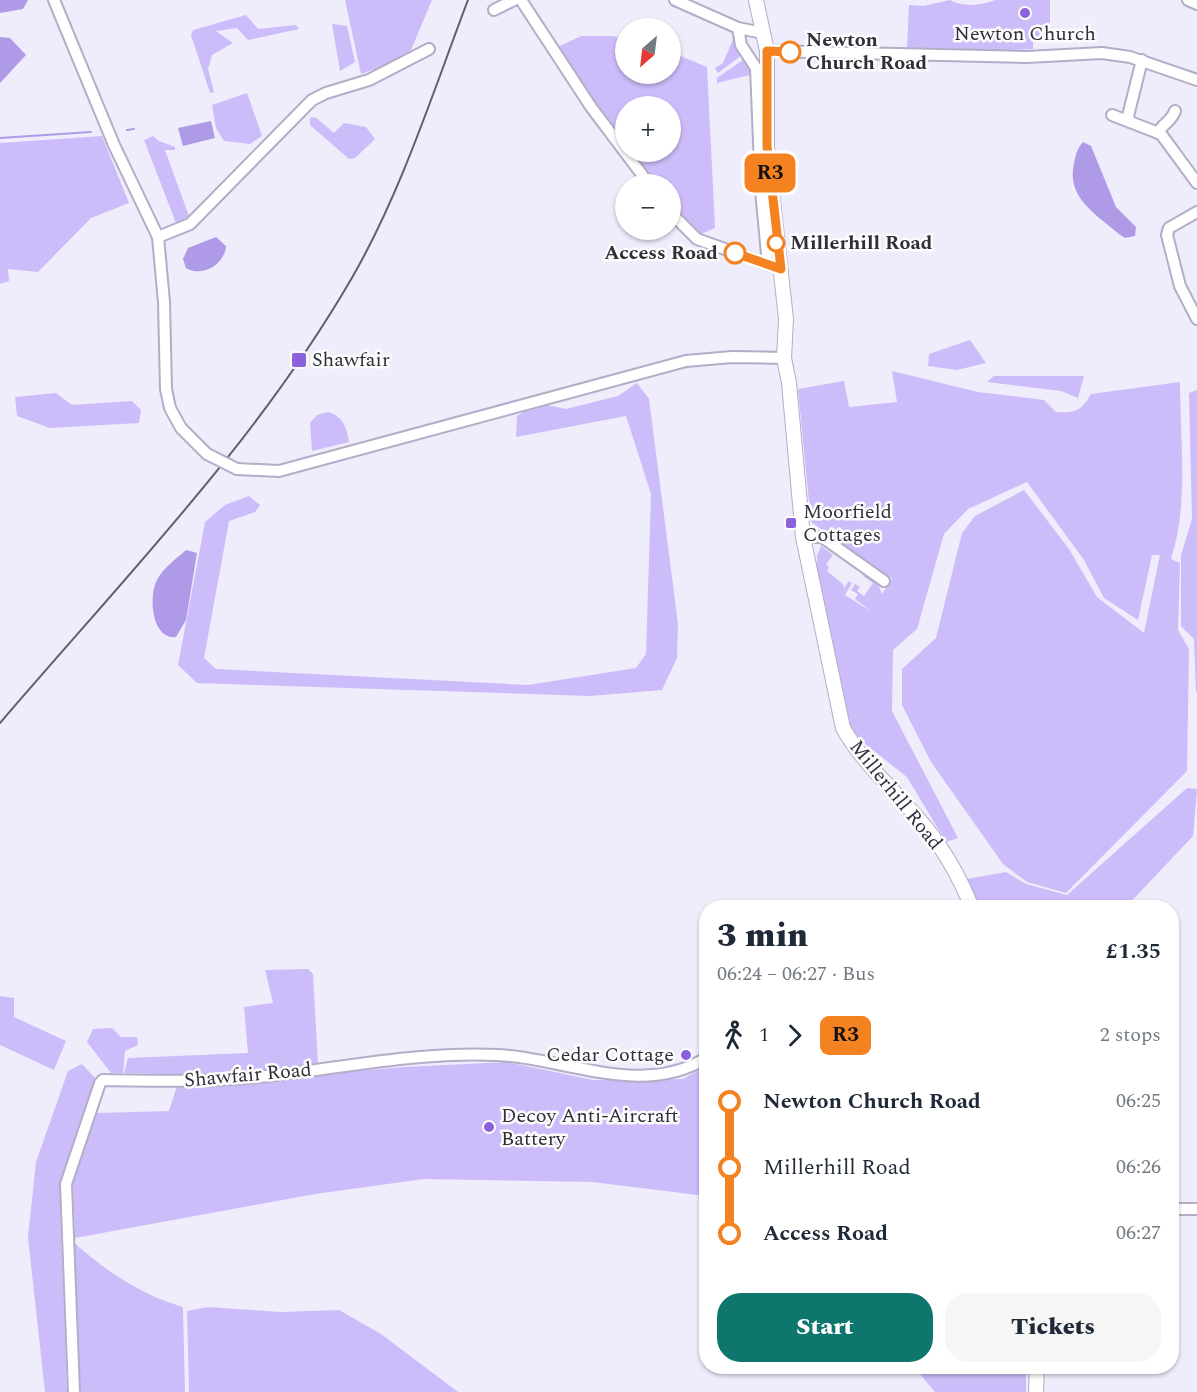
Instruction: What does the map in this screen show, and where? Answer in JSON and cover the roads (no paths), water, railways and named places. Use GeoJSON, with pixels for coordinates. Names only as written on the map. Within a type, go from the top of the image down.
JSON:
{"type":"FeatureCollection","features":[{"type":"Feature","properties":{"kind":"main road","name":"Millerhill Road"},"geometry":{"type":"LineString","coordinates":[[756,0],[767,51],[767,146],[786,319],[784,358],[789,383],[803,537],[843,728],[856,751],[931,836],[950,862],[968,900]]}},
{"type":"Feature","properties":{"kind":"main road"},"geometry":{"type":"LineString","coordinates":[[1036,1392],[1037,1374]]}},
{"type":"Feature","properties":{"kind":"street"},"geometry":{"type":"LineString","coordinates":[[54,0],[114,145],[158,237],[164,302],[166,389],[170,408],[181,428],[207,454],[237,469],[279,471],[686,361],[732,357],[784,358]]}},
{"type":"Feature","properties":{"kind":"street"},"geometry":{"type":"LineString","coordinates":[[494,10],[514,0]]}},
{"type":"Feature","properties":{"kind":"street"},"geometry":{"type":"LineString","coordinates":[[521,0],[591,107],[641,174]]}},
{"type":"Feature","properties":{"kind":"street"},"geometry":{"type":"LineString","coordinates":[[675,0],[738,27],[763,33]]}},
{"type":"Feature","properties":{"kind":"street"},"geometry":{"type":"LineString","coordinates":[[1188,0],[1197,4]]}},
{"type":"Feature","properties":{"kind":"street"},"geometry":{"type":"LineString","coordinates":[[738,27],[741,45],[756,68],[766,263]]}},
{"type":"Feature","properties":{"kind":"street"},"geometry":{"type":"LineString","coordinates":[[158,237],[190,224],[312,100],[326,93],[369,80],[429,48]]}},
{"type":"Feature","properties":{"kind":"street"},"geometry":{"type":"LineString","coordinates":[[767,51],[1016,57],[1102,53],[1142,60],[1197,80]]}},
{"type":"Feature","properties":{"kind":"street"},"geometry":{"type":"LineString","coordinates":[[1130,122],[1128,116],[1142,60]]}},
{"type":"Feature","properties":{"kind":"street"},"geometry":{"type":"LineString","coordinates":[[1158,133],[1162,126],[1172,119],[1175,111]]}},
{"type":"Feature","properties":{"kind":"street"},"geometry":{"type":"LineString","coordinates":[[1112,115],[1158,133],[1197,183]]}},
{"type":"Feature","properties":{"kind":"street"},"geometry":{"type":"LineString","coordinates":[[1195,313],[1180,286],[1167,235],[1170,228],[1197,212]]}},
{"type":"Feature","properties":{"kind":"street"},"geometry":{"type":"LineString","coordinates":[[681,223],[697,239],[781,269]]}},
{"type":"Feature","properties":{"kind":"street"},"geometry":{"type":"LineString","coordinates":[[803,537],[822,537],[884,582]]}},
{"type":"Feature","properties":{"kind":"street","name":"Shawfair Road"},"geometry":{"type":"LineString","coordinates":[[74,1392],[66,1184],[100,1083],[103,1080],[188,1081],[257,1077],[458,1055],[499,1055],[579,1070],[634,1075],[680,1071],[699,1062]]}},
{"type":"Feature","properties":{"kind":"street"},"geometry":{"type":"LineString","coordinates":[[1179,1209],[1197,1209]]}},
{"type":"Feature","properties":{"kind":"waterway"},"geometry":{"type":"LineString","coordinates":[[127,130],[134,129]]}},
{"type":"Feature","properties":{"kind":"waterway"},"geometry":{"type":"LineString","coordinates":[[0,138],[91,132]]}},
{"type":"Feature","properties":{"kind":"railway"},"geometry":{"type":"LineString","coordinates":[[0,723],[187,507],[232,452],[316,337],[353,276],[387,210],[416,140],[468,0]]}},
{"type":"Feature","properties":{"kind":"place","name":"Newton Church"},"geometry":{"type":"Point","coordinates":[1025,13]}},
{"type":"Feature","properties":{"kind":"place","name":"Newton Church Road"},"geometry":{"type":"Point","coordinates":[790,52]}},
{"type":"Feature","properties":{"kind":"place","name":"Millerhill Road"},"geometry":{"type":"Point","coordinates":[776,243]}},
{"type":"Feature","properties":{"kind":"place","name":"Access Road"},"geometry":{"type":"Point","coordinates":[735,253]}},
{"type":"Feature","properties":{"kind":"place","name":"Shawfair"},"geometry":{"type":"Point","coordinates":[299,360]}},
{"type":"Feature","properties":{"kind":"place","name":"Moorfield Cottages"},"geometry":{"type":"Point","coordinates":[791,523]}},
{"type":"Feature","properties":{"kind":"place","name":"Cedar Cottage"},"geometry":{"type":"Point","coordinates":[686,1055]}},
{"type":"Feature","properties":{"kind":"place","name":"Decoy Anti-Aircraft Battery"},"geometry":{"type":"Point","coordinates":[489,1127]}}]}
